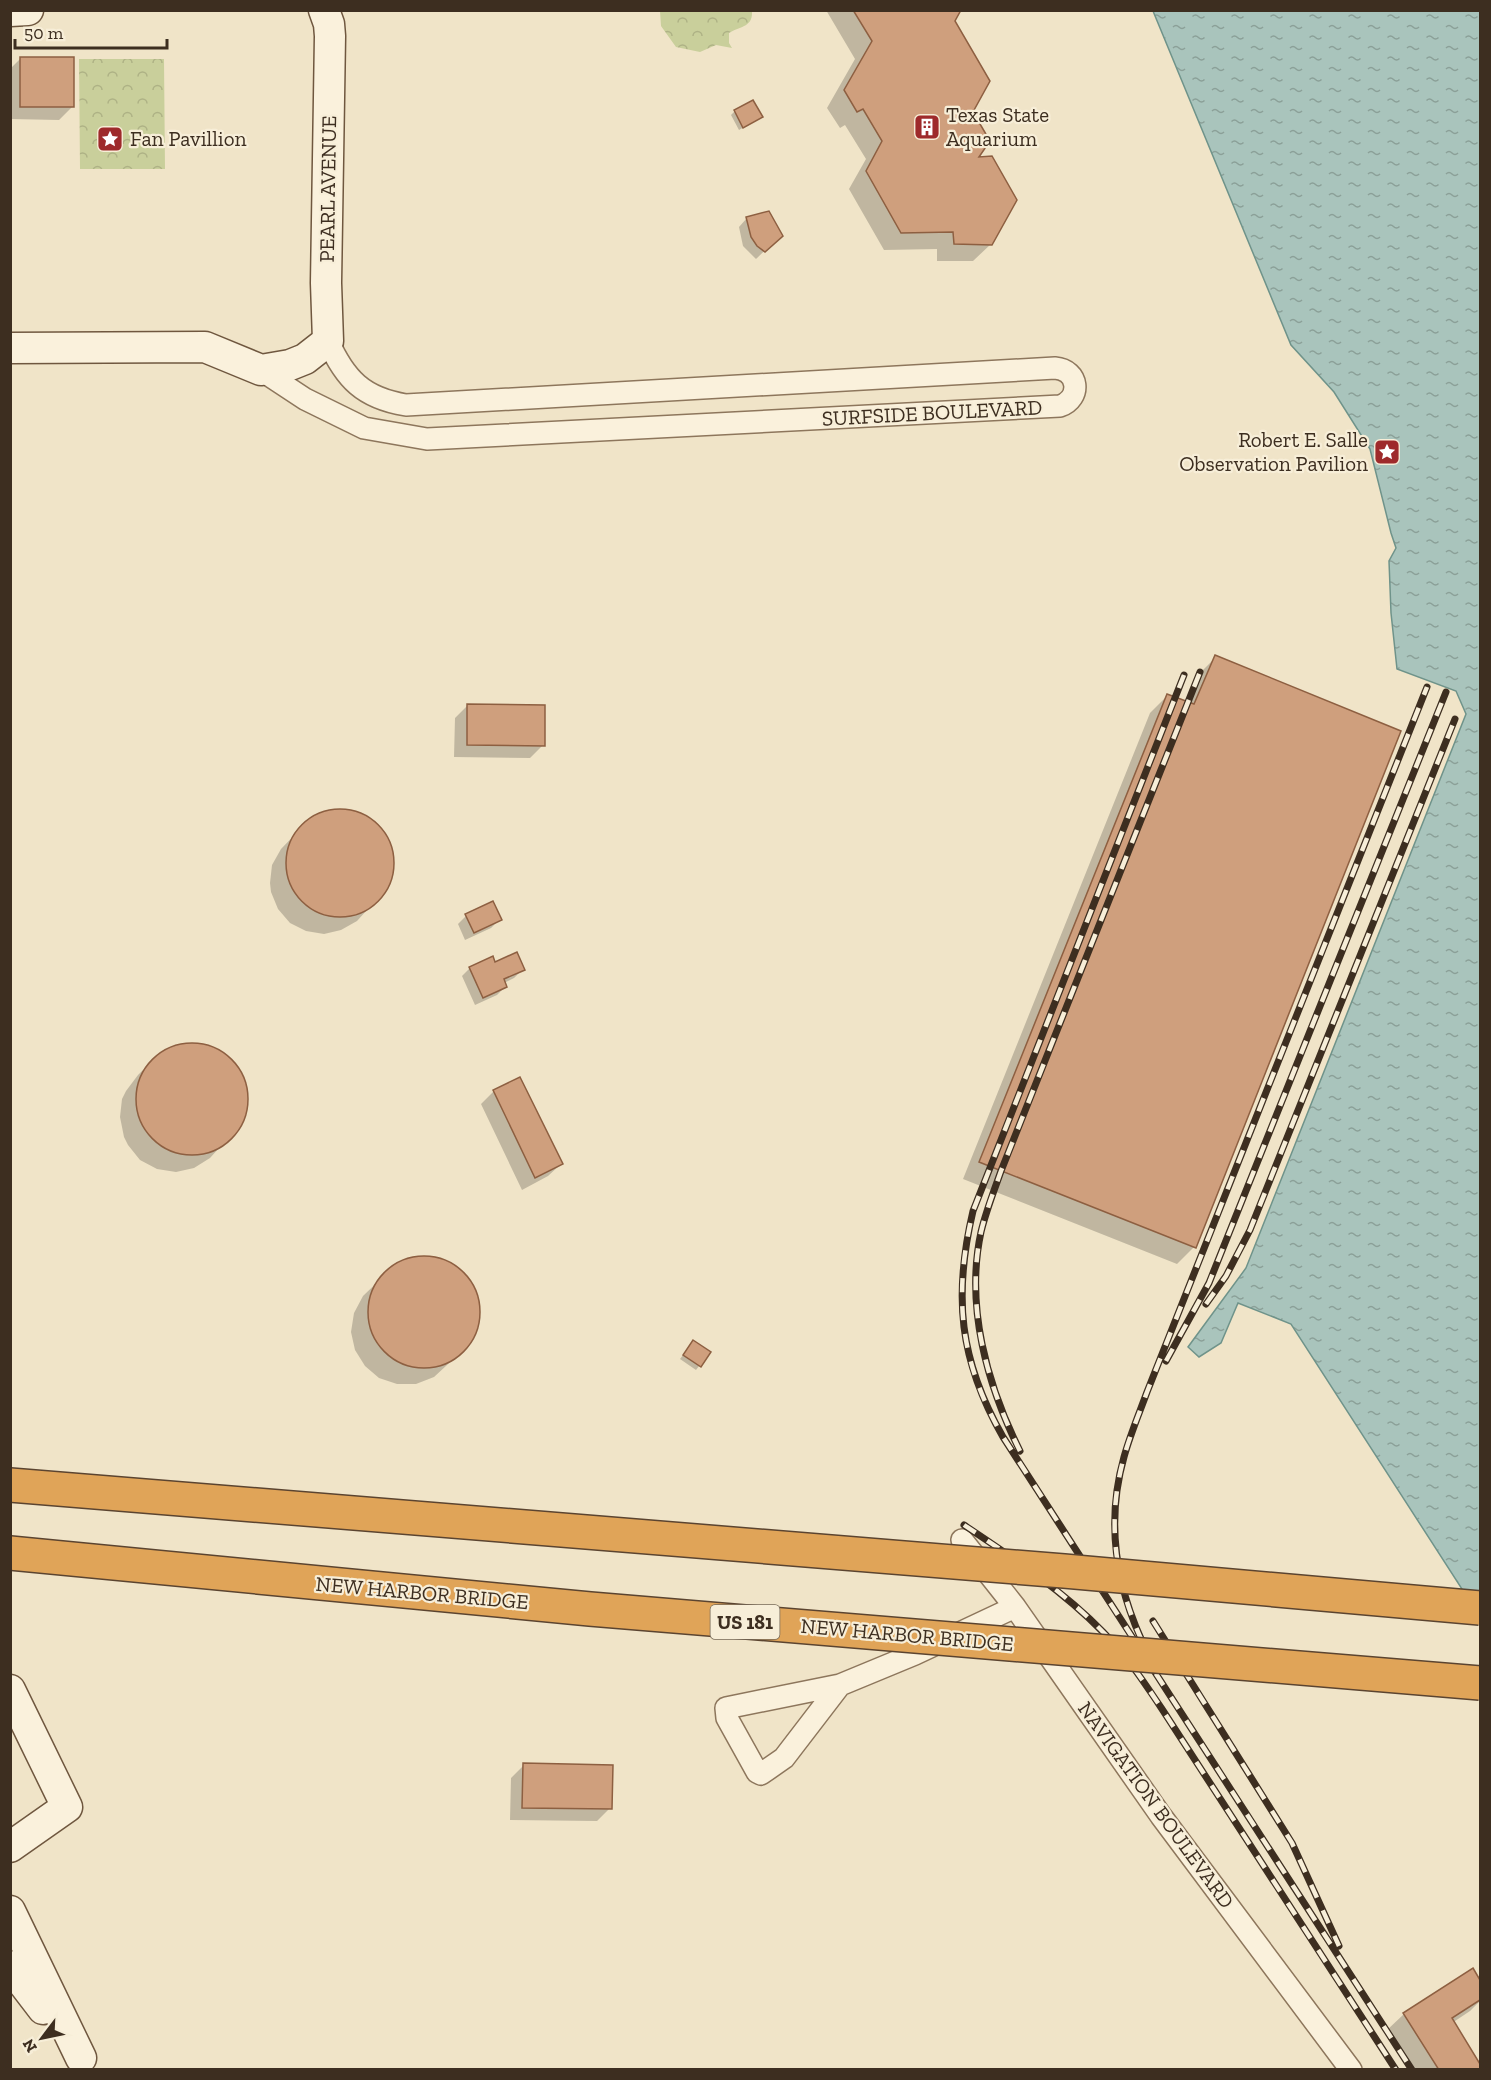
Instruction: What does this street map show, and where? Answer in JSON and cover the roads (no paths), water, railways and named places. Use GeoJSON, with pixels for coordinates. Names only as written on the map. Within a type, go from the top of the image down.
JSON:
{"type":"FeatureCollection","features":[{"type":"Feature","properties":{"kind":"highway"},"geometry":{"type":"LineString","coordinates":[[10,1485],[922,1559],[1480,1608]]}},
{"type":"Feature","properties":{"kind":"highway","name":"NEW HARBOR BRIDGE"},"geometry":{"type":"LineString","coordinates":[[10,1553],[590,1609],[1480,1683]]}},
{"type":"Feature","properties":{"kind":"street"},"geometry":{"type":"LineString","coordinates":[[10,11],[28,10]]}},
{"type":"Feature","properties":{"kind":"street","name":"PEARL AVENUE"},"geometry":{"type":"LineString","coordinates":[[327,23],[326,283],[328,341]]}},
{"type":"Feature","properties":{"kind":"street"},"geometry":{"type":"LineString","coordinates":[[261,370],[290,365],[305,359],[328,341]]}},
{"type":"Feature","properties":{"kind":"street","name":"SURFSIDE BOULEVARD"},"geometry":{"type":"LineString","coordinates":[[10,348],[205,347],[261,370],[305,399],[364,428],[427,439],[1060,406],[1071,400],[1076,388],[1075,382],[1067,371],[1055,368],[406,405],[374,396],[356,384],[341,368],[328,341]]}},
{"type":"Feature","properties":{"kind":"street","name":"NAVIGATION BOULEVARD"},"geometry":{"type":"LineString","coordinates":[[962,1540],[1015,1607],[1161,1816],[1351,2070]]}},
{"type":"Feature","properties":{"kind":"street"},"geometry":{"type":"LineString","coordinates":[[840,1685],[784,1758],[761,1774],[757,1772],[727,1718],[726,1708],[840,1685],[915,1654],[1015,1607]]}},
{"type":"Feature","properties":{"kind":"street"},"geometry":{"type":"LineString","coordinates":[[10,1690],[67,1807],[10,1848]]}},
{"type":"Feature","properties":{"kind":"street"},"geometry":{"type":"LineString","coordinates":[[10,1911],[85,2064]]}},
{"type":"Feature","properties":{"kind":"street"},"geometry":{"type":"LineString","coordinates":[[10,1966],[85,2064]]}},
{"type":"Feature","properties":{"kind":"water"},"geometry":{"type":"Polygon","coordinates":[[[1153,11],[1480,11],[1480,1617],[1291,1324],[1238,1303],[1221,1343],[1199,1357],[1188,1347],[1246,1268],[1466,714],[1456,691],[1397,669],[1391,613],[1389,561],[1396,548],[1370,449],[1334,392],[1291,345],[1153,11]]]}},
{"type":"Feature","properties":{"kind":"railway"},"geometry":{"type":"LineString","coordinates":[[1020,1451],[998,1399],[982,1344],[976,1288],[981,1232],[1001,1171],[1200,672]]}},
{"type":"Feature","properties":{"kind":"railway"},"geometry":{"type":"LineString","coordinates":[[1184,675],[973,1211],[963,1271],[964,1327],[977,1381],[988,1409],[1003,1437],[1412,2070]]}},
{"type":"Feature","properties":{"kind":"railway"},"geometry":{"type":"LineString","coordinates":[[1142,1641],[1125,1596],[1116,1551],[1115,1504],[1126,1449],[1427,687]]}},
{"type":"Feature","properties":{"kind":"railway"},"geometry":{"type":"LineString","coordinates":[[1166,1361],[1209,1283],[1446,692]]}},
{"type":"Feature","properties":{"kind":"railway"},"geometry":{"type":"LineString","coordinates":[[1206,1304],[1226,1276],[1250,1230],[1455,719]]}},
{"type":"Feature","properties":{"kind":"railway"},"geometry":{"type":"LineString","coordinates":[[964,1525],[1054,1588],[1103,1632],[1127,1659],[1162,1709],[1396,2070]]}},
{"type":"Feature","properties":{"kind":"railway"},"geometry":{"type":"LineString","coordinates":[[1153,1621],[1292,1843],[1339,1946]]}},
{"type":"Feature","properties":{"kind":"place","name":"Texas State Aquarium"},"geometry":{"type":"Point","coordinates":[927,127]}},
{"type":"Feature","properties":{"kind":"place","name":"Fan Pavillion"},"geometry":{"type":"Point","coordinates":[110,139]}},
{"type":"Feature","properties":{"kind":"place","name":"Robert E. Salle Observation Pavilion"},"geometry":{"type":"Point","coordinates":[1387,452]}}]}
